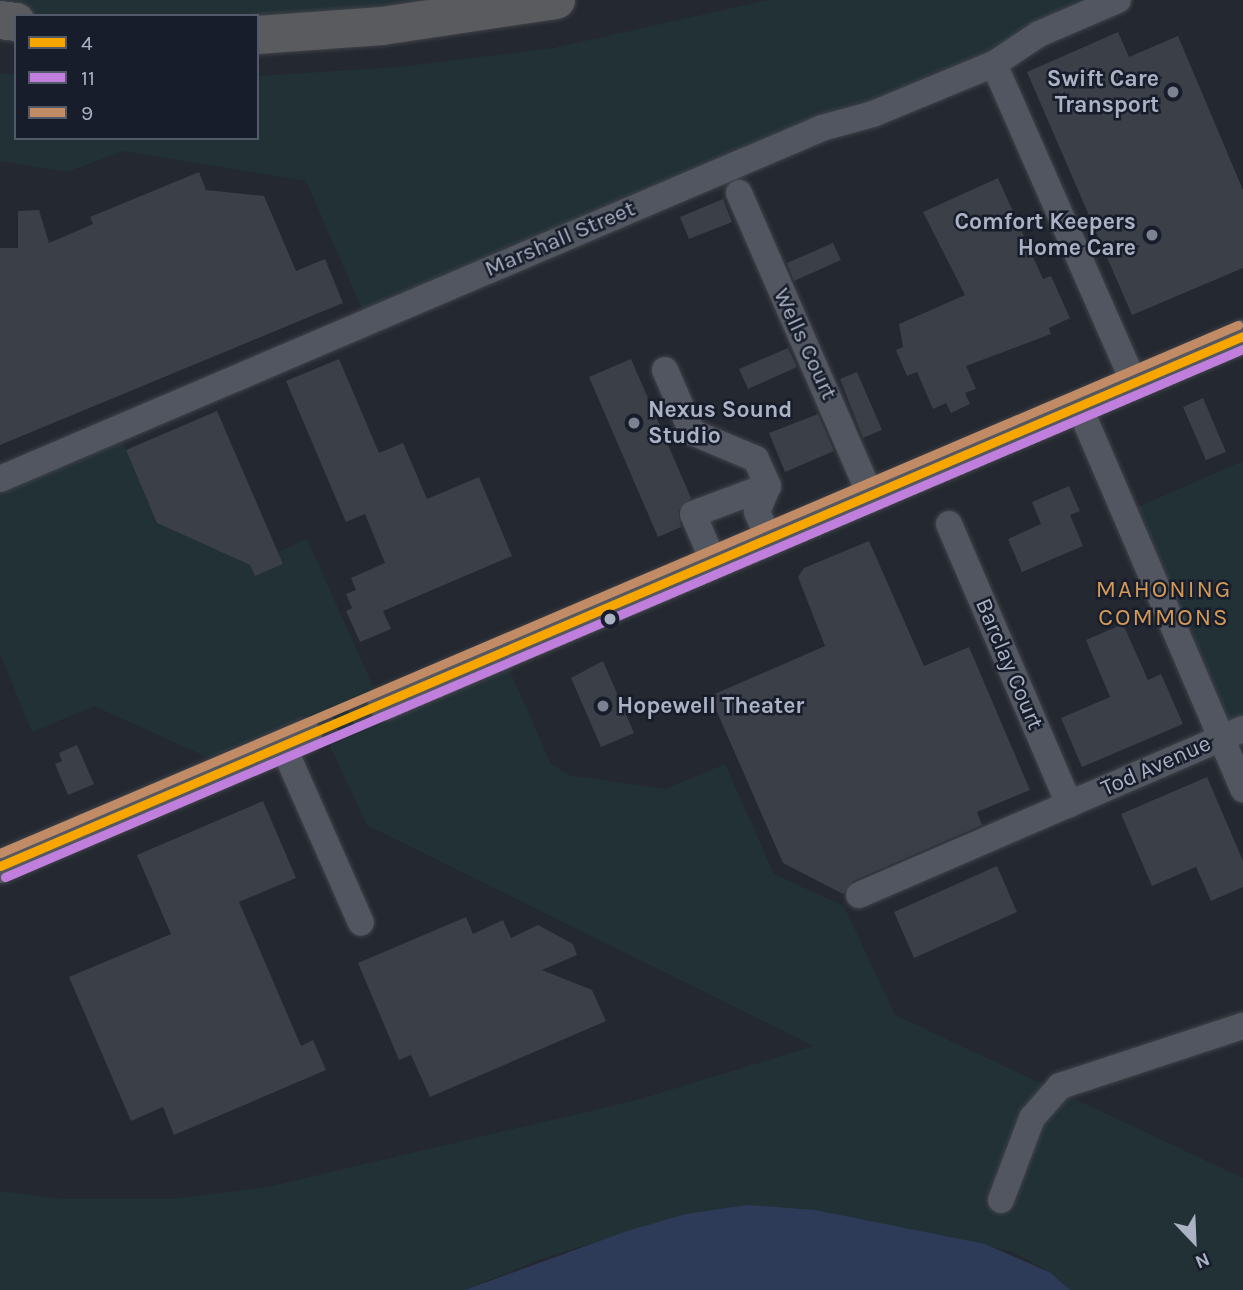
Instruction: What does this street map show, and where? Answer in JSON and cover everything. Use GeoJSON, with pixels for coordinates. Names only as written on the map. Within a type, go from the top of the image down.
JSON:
{"type":"FeatureCollection","features":[{"type":"Feature","properties":{"kind":"highway"},"geometry":{"type":"LineString","coordinates":[[259,35],[382,26],[555,0]]}},
{"type":"Feature","properties":{"kind":"main road"},"geometry":{"type":"LineString","coordinates":[[384,703],[1243,336]]}},
{"type":"Feature","properties":{"kind":"main road"},"geometry":{"type":"LineString","coordinates":[[0,866],[294,741]]}},
{"type":"Feature","properties":{"kind":"street","name":"Marshall Street"},"geometry":{"type":"LineString","coordinates":[[0,479],[822,128],[873,114],[994,64],[1039,34],[1118,0]]}},
{"type":"Feature","properties":{"kind":"street"},"geometry":{"type":"LineString","coordinates":[[994,64],[1134,383]]}},
{"type":"Feature","properties":{"kind":"street","name":"Wells Court"},"geometry":{"type":"LineString","coordinates":[[739,193],[871,496]]}},
{"type":"Feature","properties":{"kind":"street"},"geometry":{"type":"LineString","coordinates":[[666,370],[692,432],[755,459],[768,486],[757,512],[769,539]]}},
{"type":"Feature","properties":{"kind":"street"},"geometry":{"type":"LineString","coordinates":[[1079,406],[1232,733],[1243,789]]}},
{"type":"Feature","properties":{"kind":"street"},"geometry":{"type":"LineString","coordinates":[[714,563],[693,514],[768,486]]}},
{"type":"Feature","properties":{"kind":"street","name":"Barclay Court"},"geometry":{"type":"LineString","coordinates":[[949,524],[1069,804]]}},
{"type":"Feature","properties":{"kind":"street","name":"Tod Avenue"},"geometry":{"type":"LineString","coordinates":[[859,895],[1232,733]]}},
{"type":"Feature","properties":{"kind":"street"},"geometry":{"type":"LineString","coordinates":[[294,741],[361,923]]}},
{"type":"Feature","properties":{"kind":"street"},"geometry":{"type":"LineString","coordinates":[[1001,1200],[1032,1118],[1060,1086],[1243,1026]]}},
{"type":"Feature","properties":{"kind":"shaded area"},"geometry":{"type":"Polygon","coordinates":[[[0,0],[556,0],[259,16],[14,14],[14,20],[0,20],[0,0]]]}},
{"type":"Feature","properties":{"kind":"shaded area"},"geometry":{"type":"Polygon","coordinates":[[[769,0],[1118,0],[367,321],[306,181],[123,151],[67,172],[0,161],[0,73],[14,74],[14,140],[259,140],[259,76],[398,67],[553,48],[769,0]]]}},
{"type":"Feature","properties":{"kind":"shaded area"},"geometry":{"type":"Polygon","coordinates":[[[117,428],[157,523],[250,565],[255,576],[283,564],[278,552],[307,539],[381,704],[502,653],[551,764],[569,775],[665,789],[725,764],[774,874],[844,906],[895,1015],[1243,1178],[1243,1290],[1070,1290],[1051,1273],[1011,1251],[815,1211],[686,1214],[541,1259],[465,1290],[0,1290],[0,1191],[63,1199],[172,1199],[267,1187],[637,1100],[814,1046],[367,825],[322,729],[231,768],[94,706],[32,732],[0,654],[0,479],[117,428]]]}},
{"type":"Feature","properties":{"kind":"shaded area"},"geometry":{"type":"Polygon","coordinates":[[[1243,461],[1243,729],[1221,738],[1124,513],[1243,461]]]}},
{"type":"Feature","properties":{"kind":"water"},"geometry":{"type":"Polygon","coordinates":[[[747,1205],[815,1210],[985,1244],[1051,1273],[1070,1290],[465,1290],[627,1231],[686,1214],[747,1205]]]}},
{"type":"Feature","properties":{"kind":"building"},"geometry":{"type":"Polygon","coordinates":[[[1118,32],[1129,57],[1178,36],[1243,190],[1243,268],[1132,315],[1027,72],[1118,32]]]}},
{"type":"Feature","properties":{"kind":"building"},"geometry":{"type":"Polygon","coordinates":[[[199,172],[206,190],[264,196],[296,271],[325,259],[343,303],[0,445],[0,248],[18,248],[18,211],[39,210],[49,243],[93,224],[90,217],[199,172]]]}},
{"type":"Feature","properties":{"kind":"building"},"geometry":{"type":"Polygon","coordinates":[[[998,178],[1043,279],[1051,276],[1070,318],[1049,328],[1051,334],[966,366],[976,389],[965,393],[970,404],[951,413],[946,403],[933,409],[917,372],[907,376],[896,350],[903,347],[899,324],[965,295],[923,212],[998,178]]]}},
{"type":"Feature","properties":{"kind":"building"},"geometry":{"type":"Polygon","coordinates":[[[723,199],[732,222],[689,239],[680,217],[723,199]]]}},
{"type":"Feature","properties":{"kind":"building"},"geometry":{"type":"Polygon","coordinates":[[[833,243],[841,260],[794,281],[787,263],[833,243]]]}},
{"type":"Feature","properties":{"kind":"building"},"geometry":{"type":"Polygon","coordinates":[[[788,348],[797,367],[748,389],[739,369],[788,348]]]}},
{"type":"Feature","properties":{"kind":"building"},"geometry":{"type":"Polygon","coordinates":[[[339,359],[379,453],[403,443],[427,499],[479,477],[512,556],[383,611],[391,629],[360,642],[346,611],[352,608],[346,594],[356,590],[351,578],[385,563],[365,514],[346,522],[286,381],[339,359]]]}},
{"type":"Feature","properties":{"kind":"building","name":"Nexus Sound Studio"},"geometry":{"type":"Polygon","coordinates":[[[631,359],[691,498],[678,511],[681,527],[658,537],[589,377],[631,359]]]}},
{"type":"Feature","properties":{"kind":"building"},"geometry":{"type":"Polygon","coordinates":[[[857,372],[882,430],[863,438],[840,379],[857,372]]]}},
{"type":"Feature","properties":{"kind":"building"},"geometry":{"type":"Polygon","coordinates":[[[1203,398],[1226,452],[1206,460],[1183,407],[1203,398]]]}},
{"type":"Feature","properties":{"kind":"building"},"geometry":{"type":"Polygon","coordinates":[[[217,411],[283,564],[255,576],[250,565],[157,523],[126,450],[217,411]]]}},
{"type":"Feature","properties":{"kind":"building"},"geometry":{"type":"Polygon","coordinates":[[[818,414],[834,451],[785,472],[769,433],[818,414]]]}},
{"type":"Feature","properties":{"kind":"building"},"geometry":{"type":"Polygon","coordinates":[[[1069,486],[1080,511],[1070,515],[1083,546],[1022,572],[1008,539],[1041,524],[1032,502],[1069,486]]]}},
{"type":"Feature","properties":{"kind":"building"},"geometry":{"type":"Polygon","coordinates":[[[869,541],[924,666],[969,647],[1030,790],[977,812],[982,825],[853,881],[843,894],[783,863],[710,696],[825,646],[798,577],[804,568],[869,541]]]}},
{"type":"Feature","properties":{"kind":"building"},"geometry":{"type":"Polygon","coordinates":[[[1123,624],[1148,680],[1161,674],[1183,724],[1082,767],[1061,718],[1110,697],[1086,640],[1123,624]]]}},
{"type":"Feature","properties":{"kind":"building","name":"Hopewell Theater"},"geometry":{"type":"Polygon","coordinates":[[[603,661],[634,733],[601,747],[571,678],[603,661]]]}},
{"type":"Feature","properties":{"kind":"building"},"geometry":{"type":"Polygon","coordinates":[[[77,745],[94,784],[68,795],[55,764],[62,761],[59,753],[77,745]]]}},
{"type":"Feature","properties":{"kind":"building"},"geometry":{"type":"Polygon","coordinates":[[[1207,777],[1243,861],[1243,887],[1211,901],[1196,867],[1152,886],[1121,814],[1207,777]]]}},
{"type":"Feature","properties":{"kind":"building"},"geometry":{"type":"Polygon","coordinates":[[[263,801],[296,878],[239,902],[301,1046],[313,1040],[326,1070],[174,1135],[163,1107],[131,1121],[69,977],[171,934],[137,855],[263,801]]]}},
{"type":"Feature","properties":{"kind":"building"},"geometry":{"type":"Polygon","coordinates":[[[997,866],[1017,912],[914,958],[894,912],[997,866]]]}},
{"type":"Feature","properties":{"kind":"building"},"geometry":{"type":"Polygon","coordinates":[[[466,917],[473,934],[503,920],[511,938],[538,925],[573,944],[577,955],[542,970],[592,990],[606,1021],[430,1097],[411,1055],[399,1060],[358,963],[466,917]]]}},
{"type":"Feature","properties":{"kind":"tunnel"},"geometry":{"type":"LineString","coordinates":[[305,736],[384,703]]}},
{"type":"Feature","properties":{"kind":"transit line","name":"9"},"geometry":{"type":"LineString","coordinates":[[0,853],[1238,325]]}},
{"type":"Feature","properties":{"kind":"transit line","name":"4"},"geometry":{"type":"LineString","coordinates":[[0,866],[1243,336]]}},
{"type":"Feature","properties":{"kind":"transit line","name":"11"},"geometry":{"type":"LineString","coordinates":[[5,877],[1243,349]]}},
{"type":"Feature","properties":{"kind":"place","name":"Swift Care Transport"},"geometry":{"type":"Point","coordinates":[1173,92]}},
{"type":"Feature","properties":{"kind":"place","name":"Comfort Keepers Home Care"},"geometry":{"type":"Point","coordinates":[1152,235]}},
{"type":"Feature","properties":{"kind":"place","name":"Nexus Sound Studio"},"geometry":{"type":"Point","coordinates":[634,423]}},
{"type":"Feature","properties":{"kind":"place","name":"Hopewell Theater"},"geometry":{"type":"Point","coordinates":[603,706]}},
{"type":"Feature","properties":{"kind":"district","name":"MAHONING COMMONS"},"geometry":{"type":"Point","coordinates":[1164,604]}}]}
